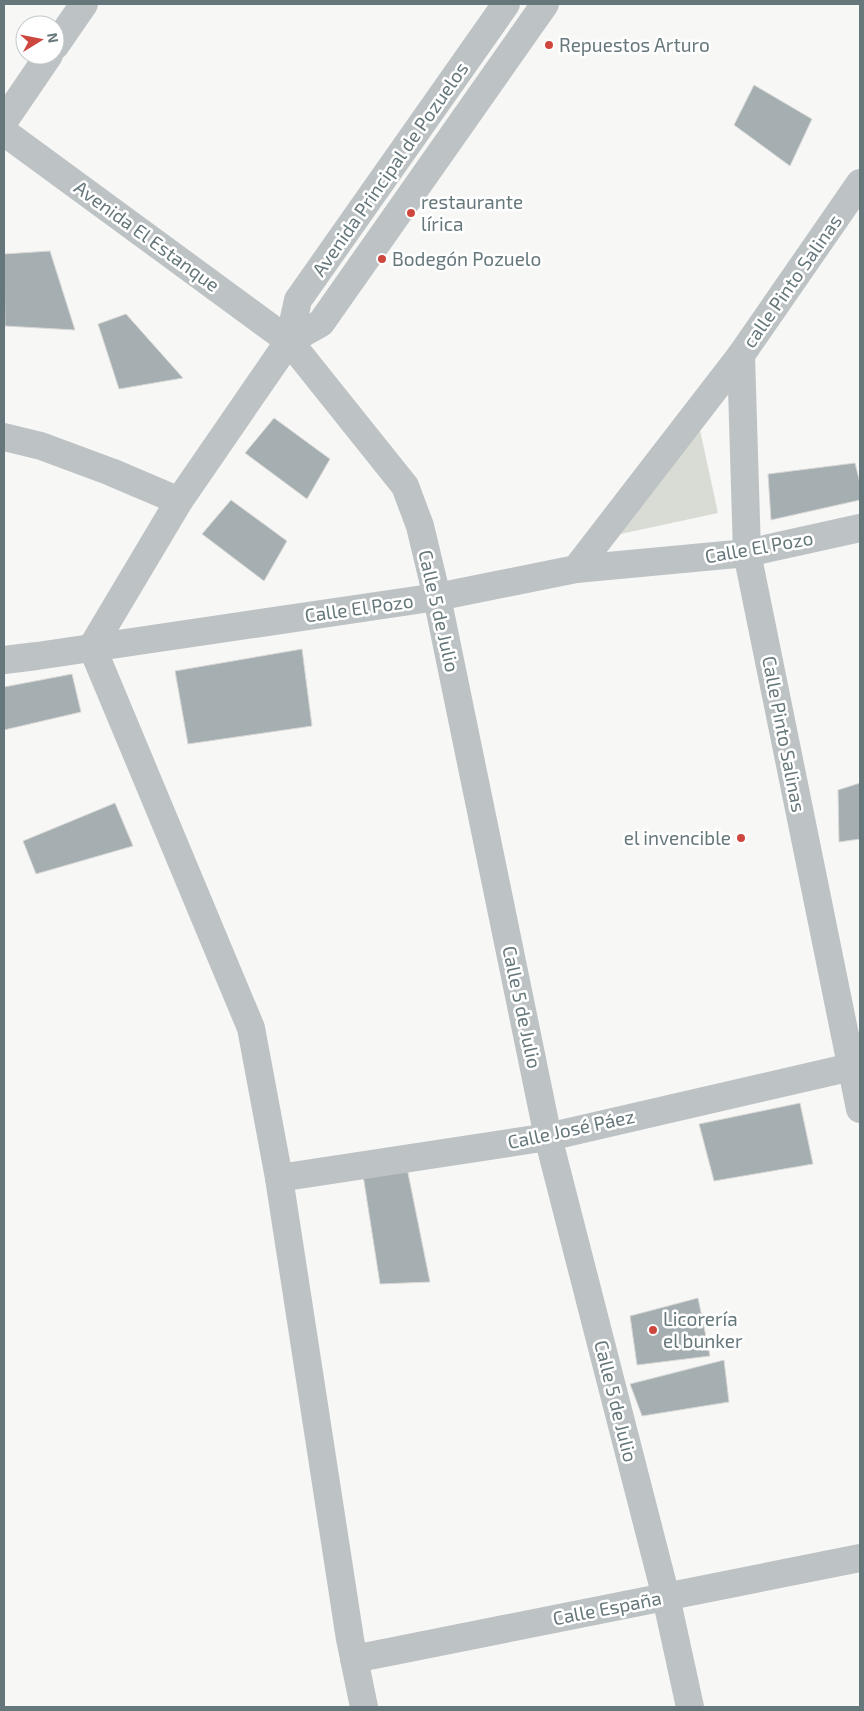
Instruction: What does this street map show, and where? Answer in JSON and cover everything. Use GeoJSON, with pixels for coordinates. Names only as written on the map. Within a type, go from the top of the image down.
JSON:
{"type":"FeatureCollection","features":[{"type":"Feature","properties":{"kind":"street"},"geometry":{"type":"LineString","coordinates":[[65,32],[84,4]]}},
{"type":"Feature","properties":{"kind":"street","name":"Avenida Principal de Pozuelos"},"geometry":{"type":"LineString","coordinates":[[289,341],[322,323],[544,4]]}},
{"type":"Feature","properties":{"kind":"street"},"geometry":{"type":"LineString","coordinates":[[501,11],[522,36]]}},
{"type":"Feature","properties":{"kind":"street","name":"Avenida Principal de Pozuelos"},"geometry":{"type":"LineString","coordinates":[[92,647],[179,501],[289,341],[298,300],[501,11]]}},
{"type":"Feature","properties":{"kind":"street"},"geometry":{"type":"LineString","coordinates":[[4,121],[42,65]]}},
{"type":"Feature","properties":{"kind":"street","name":"Avenida El Estanque"},"geometry":{"type":"LineString","coordinates":[[4,132],[289,341]]}},
{"type":"Feature","properties":{"kind":"street","name":"calle Pinto Salinas"},"geometry":{"type":"LineString","coordinates":[[576,569],[741,355],[860,183]]}},
{"type":"Feature","properties":{"kind":"street","name":"Calle 5 de Julio"},"geometry":{"type":"LineString","coordinates":[[289,341],[405,486],[420,526],[437,597],[548,1137],[666,1596],[690,1707]]}},
{"type":"Feature","properties":{"kind":"street","name":"Calle Pinto Salinas"},"geometry":{"type":"LineString","coordinates":[[741,355],[747,553],[856,1066],[860,1109]]}},
{"type":"Feature","properties":{"kind":"street"},"geometry":{"type":"LineString","coordinates":[[4,437],[59,452],[112,472],[179,501]]}},
{"type":"Feature","properties":{"kind":"street","name":"Calle El Pozo"},"geometry":{"type":"LineString","coordinates":[[4,660],[437,597],[576,569],[747,553],[860,528]]}},
{"type":"Feature","properties":{"kind":"street"},"geometry":{"type":"LineString","coordinates":[[92,647],[251,1028],[279,1178],[350,1639],[364,1707]]}},
{"type":"Feature","properties":{"kind":"street","name":"Calle José Páez"},"geometry":{"type":"LineString","coordinates":[[279,1178],[548,1137],[856,1066]]}},
{"type":"Feature","properties":{"kind":"street","name":"Calle España"},"geometry":{"type":"LineString","coordinates":[[354,1659],[860,1558]]}},
{"type":"Feature","properties":{"kind":"shaded area"},"geometry":{"type":"Polygon","coordinates":[[[693,398],[718,513],[602,538],[693,398]]]}},
{"type":"Feature","properties":{"kind":"building"},"geometry":{"type":"Polygon","coordinates":[[[754,85],[812,119],[790,166],[734,125],[754,85]]]}},
{"type":"Feature","properties":{"kind":"building"},"geometry":{"type":"Polygon","coordinates":[[[50,251],[75,330],[5,326],[4,254],[50,251]]]}},
{"type":"Feature","properties":{"kind":"building"},"geometry":{"type":"Polygon","coordinates":[[[126,314],[183,378],[119,389],[98,324],[126,314]]]}},
{"type":"Feature","properties":{"kind":"building"},"geometry":{"type":"Polygon","coordinates":[[[274,418],[330,459],[307,499],[245,453],[274,418]]]}},
{"type":"Feature","properties":{"kind":"building"},"geometry":{"type":"Polygon","coordinates":[[[855,463],[860,483],[860,500],[771,520],[768,474],[855,463]]]}},
{"type":"Feature","properties":{"kind":"building"},"geometry":{"type":"Polygon","coordinates":[[[231,500],[287,541],[264,581],[202,534],[231,500]]]}},
{"type":"Feature","properties":{"kind":"building"},"geometry":{"type":"Polygon","coordinates":[[[302,649],[312,726],[188,744],[175,671],[302,649]]]}},
{"type":"Feature","properties":{"kind":"building"},"geometry":{"type":"Polygon","coordinates":[[[72,674],[81,712],[4,730],[4,687],[72,674]]]}},
{"type":"Feature","properties":{"kind":"building"},"geometry":{"type":"Polygon","coordinates":[[[860,783],[860,839],[839,842],[838,790],[860,783]]]}},
{"type":"Feature","properties":{"kind":"building"},"geometry":{"type":"Polygon","coordinates":[[[115,803],[133,846],[36,874],[23,841],[115,803]]]}},
{"type":"Feature","properties":{"kind":"building"},"geometry":{"type":"Polygon","coordinates":[[[800,1103],[813,1164],[714,1181],[699,1124],[800,1103]]]}},
{"type":"Feature","properties":{"kind":"building"},"geometry":{"type":"Polygon","coordinates":[[[406,1163],[430,1282],[380,1284],[363,1175],[406,1163]]]}},
{"type":"Feature","properties":{"kind":"building"},"geometry":{"type":"Polygon","coordinates":[[[698,1298],[710,1356],[637,1365],[630,1316],[698,1298]]]}},
{"type":"Feature","properties":{"kind":"building"},"geometry":{"type":"Polygon","coordinates":[[[724,1360],[729,1402],[642,1416],[630,1384],[724,1360]]]}},
{"type":"Feature","properties":{"kind":"place","name":"Repuestos Arturo"},"geometry":{"type":"Point","coordinates":[549,45]}},
{"type":"Feature","properties":{"kind":"place","name":"restaurante lírica"},"geometry":{"type":"Point","coordinates":[411,213]}},
{"type":"Feature","properties":{"kind":"place","name":"Bodegón Pozuelo"},"geometry":{"type":"Point","coordinates":[382,259]}},
{"type":"Feature","properties":{"kind":"place","name":"el invencible"},"geometry":{"type":"Point","coordinates":[741,838]}},
{"type":"Feature","properties":{"kind":"place","name":"Licorería el bunker"},"geometry":{"type":"Point","coordinates":[653,1330]}}]}
